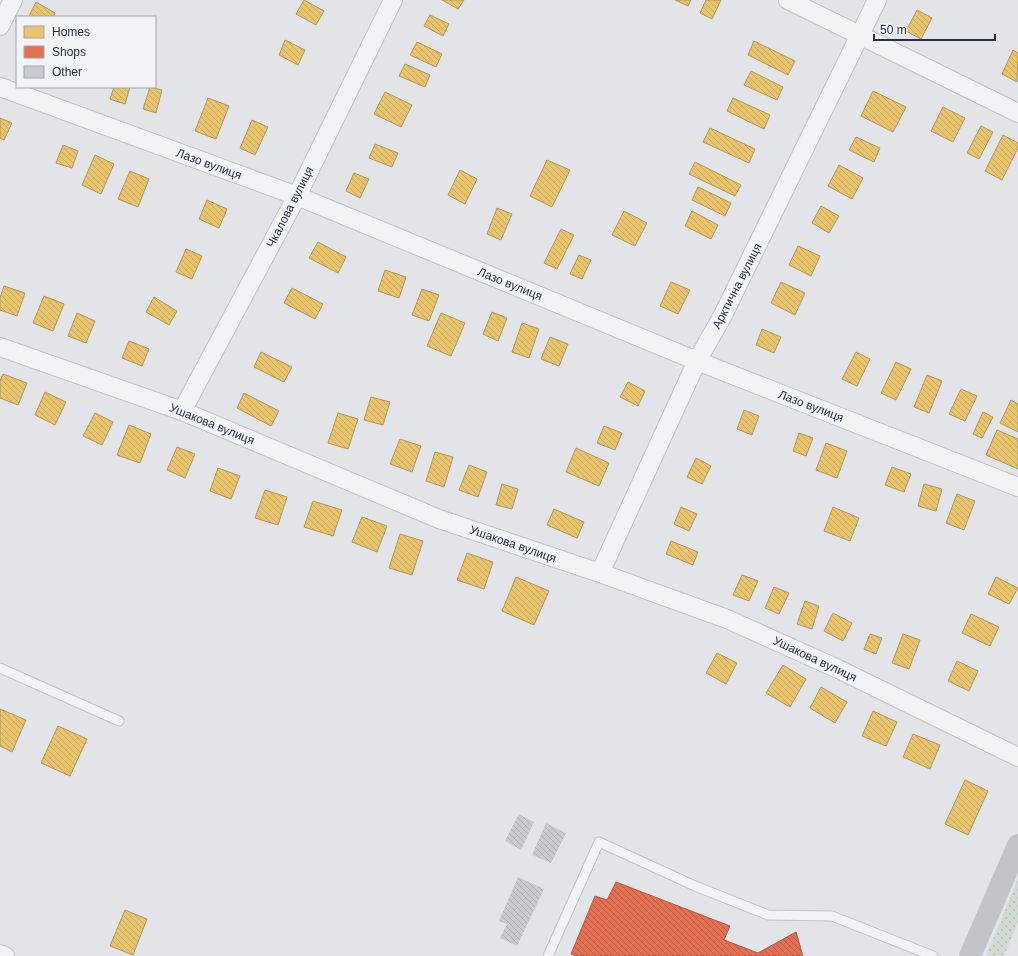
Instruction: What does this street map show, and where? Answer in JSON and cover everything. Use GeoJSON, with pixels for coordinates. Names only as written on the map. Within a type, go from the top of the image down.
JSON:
{"type":"FeatureCollection","features":[{"type":"Feature","properties":{"kind":"main road"},"geometry":{"type":"LineString","coordinates":[[970,956],[1018,845]]}},
{"type":"Feature","properties":{"kind":"street"},"geometry":{"type":"LineString","coordinates":[[0,26],[13,0]]}},
{"type":"Feature","properties":{"kind":"street","name":"Чкалова вулиця"},"geometry":{"type":"LineString","coordinates":[[182,411],[297,196],[393,0]]}},
{"type":"Feature","properties":{"kind":"street"},"geometry":{"type":"LineString","coordinates":[[788,0],[1018,113]]}},
{"type":"Feature","properties":{"kind":"street","name":"Арктична вулиця"},"geometry":{"type":"LineString","coordinates":[[600,573],[697,361],[723,315],[877,0]]}},
{"type":"Feature","properties":{"kind":"street","name":"Лазо вулиця"},"geometry":{"type":"LineString","coordinates":[[0,87],[297,196],[697,361],[1018,487]]}},
{"type":"Feature","properties":{"kind":"street","name":"Ушакова вулиця"},"geometry":{"type":"LineString","coordinates":[[0,347],[182,411],[439,519],[600,573],[727,619],[838,669],[1018,757]]}},
{"type":"Feature","properties":{"kind":"street"},"geometry":{"type":"LineString","coordinates":[[0,954],[5,956]]}},
{"type":"Feature","properties":{"kind":"lane"},"geometry":{"type":"LineString","coordinates":[[0,668],[119,721]]}},
{"type":"Feature","properties":{"kind":"lane"},"geometry":{"type":"LineString","coordinates":[[548,956],[599,842],[695,886],[768,915],[832,916],[933,956]]}},
{"type":"Feature","properties":{"kind":"shaded area"},"geometry":{"type":"Polygon","coordinates":[[[1018,879],[1018,922],[1004,956],[986,956],[1018,879]]]}},
{"type":"Feature","properties":{"kind":"building: Homes"},"geometry":{"type":"Polygon","coordinates":[[[304,0],[324,11],[316,25],[296,14],[304,0]]]}},
{"type":"Feature","properties":{"kind":"building: Homes"},"geometry":{"type":"Polygon","coordinates":[[[442,0],[464,0],[458,9],[442,0]]]}},
{"type":"Feature","properties":{"kind":"building: Homes"},"geometry":{"type":"Polygon","coordinates":[[[675,0],[691,0],[688,6],[675,0]]]}},
{"type":"Feature","properties":{"kind":"building: Homes"},"geometry":{"type":"Polygon","coordinates":[[[706,0],[721,0],[712,19],[700,13],[706,0]]]}},
{"type":"Feature","properties":{"kind":"building: Homes"},"geometry":{"type":"Polygon","coordinates":[[[36,2],[55,13],[54,16],[29,16],[36,2]]]}},
{"type":"Feature","properties":{"kind":"building: Homes"},"geometry":{"type":"Polygon","coordinates":[[[917,10],[932,18],[921,39],[906,31],[917,10]]]}},
{"type":"Feature","properties":{"kind":"building: Homes"},"geometry":{"type":"Polygon","coordinates":[[[430,15],[449,24],[443,36],[424,26],[430,15]]]}},
{"type":"Feature","properties":{"kind":"building: Homes"},"geometry":{"type":"Polygon","coordinates":[[[285,40],[305,50],[298,65],[279,55],[285,40]]]}},
{"type":"Feature","properties":{"kind":"building: Homes"},"geometry":{"type":"Polygon","coordinates":[[[754,41],[795,61],[788,75],[748,55],[754,41]]]}},
{"type":"Feature","properties":{"kind":"building: Homes"},"geometry":{"type":"Polygon","coordinates":[[[417,42],[442,54],[436,67],[410,55],[417,42]]]}},
{"type":"Feature","properties":{"kind":"building: Homes"},"geometry":{"type":"Polygon","coordinates":[[[1013,50],[1018,53],[1017,82],[1002,74],[1013,50]]]}},
{"type":"Feature","properties":{"kind":"building: Homes"},"geometry":{"type":"Polygon","coordinates":[[[405,64],[430,75],[425,87],[399,76],[405,64]]]}},
{"type":"Feature","properties":{"kind":"building: Homes"},"geometry":{"type":"Polygon","coordinates":[[[751,71],[783,87],[777,100],[744,85],[751,71]]]}},
{"type":"Feature","properties":{"kind":"building: Homes"},"geometry":{"type":"Polygon","coordinates":[[[114,88],[130,88],[125,104],[110,99],[114,88]]]}},
{"type":"Feature","properties":{"kind":"building: Homes"},"geometry":{"type":"Polygon","coordinates":[[[150,88],[162,90],[156,113],[143,109],[150,88]]]}},
{"type":"Feature","properties":{"kind":"building: Homes"},"geometry":{"type":"Polygon","coordinates":[[[873,91],[906,107],[893,132],[861,116],[873,91]]]}},
{"type":"Feature","properties":{"kind":"building: Homes"},"geometry":{"type":"Polygon","coordinates":[[[385,92],[412,105],[401,127],[374,114],[385,92]]]}},
{"type":"Feature","properties":{"kind":"building: Homes"},"geometry":{"type":"Polygon","coordinates":[[[208,98],[229,106],[216,139],[195,131],[208,98]]]}},
{"type":"Feature","properties":{"kind":"building: Homes"},"geometry":{"type":"Polygon","coordinates":[[[733,98],[770,115],[764,129],[727,111],[733,98]]]}},
{"type":"Feature","properties":{"kind":"building: Homes"},"geometry":{"type":"Polygon","coordinates":[[[943,107],[965,118],[953,142],[931,131],[943,107]]]}},
{"type":"Feature","properties":{"kind":"building: Homes"},"geometry":{"type":"Polygon","coordinates":[[[0,118],[12,123],[4,140],[0,138],[0,118]]]}},
{"type":"Feature","properties":{"kind":"building: Homes"},"geometry":{"type":"Polygon","coordinates":[[[252,120],[268,127],[255,155],[240,148],[252,120]]]}},
{"type":"Feature","properties":{"kind":"building: Homes"},"geometry":{"type":"Polygon","coordinates":[[[981,126],[993,132],[979,159],[967,153],[981,126]]]}},
{"type":"Feature","properties":{"kind":"building: Homes"},"geometry":{"type":"Polygon","coordinates":[[[710,128],[755,149],[749,163],[703,142],[710,128]]]}},
{"type":"Feature","properties":{"kind":"building: Homes"},"geometry":{"type":"Polygon","coordinates":[[[1003,135],[1018,143],[1018,148],[1002,180],[985,171],[1003,135]]]}},
{"type":"Feature","properties":{"kind":"building: Homes"},"geometry":{"type":"Polygon","coordinates":[[[856,137],[880,148],[874,162],[849,150],[856,137]]]}},
{"type":"Feature","properties":{"kind":"building: Homes"},"geometry":{"type":"Polygon","coordinates":[[[375,144],[398,153],[392,167],[369,158],[375,144]]]}},
{"type":"Feature","properties":{"kind":"building: Homes"},"geometry":{"type":"Polygon","coordinates":[[[63,145],[78,151],[72,168],[56,163],[63,145]]]}},
{"type":"Feature","properties":{"kind":"building: Homes"},"geometry":{"type":"Polygon","coordinates":[[[95,155],[114,164],[101,194],[82,185],[95,155]]]}},
{"type":"Feature","properties":{"kind":"building: Homes"},"geometry":{"type":"Polygon","coordinates":[[[547,160],[570,170],[552,207],[530,196],[547,160]]]}},
{"type":"Feature","properties":{"kind":"building: Homes"},"geometry":{"type":"Polygon","coordinates":[[[695,162],[741,185],[735,196],[689,174],[695,162]]]}},
{"type":"Feature","properties":{"kind":"building: Homes"},"geometry":{"type":"Polygon","coordinates":[[[839,165],[863,178],[852,199],[828,186],[839,165]]]}},
{"type":"Feature","properties":{"kind":"building: Homes"},"geometry":{"type":"Polygon","coordinates":[[[460,170],[477,179],[465,204],[448,195],[460,170]]]}},
{"type":"Feature","properties":{"kind":"building: Homes"},"geometry":{"type":"Polygon","coordinates":[[[130,171],[149,179],[138,207],[118,199],[130,171]]]}},
{"type":"Feature","properties":{"kind":"building: Homes"},"geometry":{"type":"Polygon","coordinates":[[[354,173],[369,179],[360,198],[346,191],[354,173]]]}},
{"type":"Feature","properties":{"kind":"building: Homes"},"geometry":{"type":"Polygon","coordinates":[[[698,187],[731,203],[725,216],[692,200],[698,187]]]}},
{"type":"Feature","properties":{"kind":"building: Homes"},"geometry":{"type":"Polygon","coordinates":[[[207,200],[227,209],[219,228],[199,219],[207,200]]]}},
{"type":"Feature","properties":{"kind":"building: Homes"},"geometry":{"type":"Polygon","coordinates":[[[821,206],[839,216],[829,233],[812,223],[821,206]]]}},
{"type":"Feature","properties":{"kind":"building: Homes"},"geometry":{"type":"Polygon","coordinates":[[[497,208],[512,214],[501,240],[487,234],[497,208]]]}},
{"type":"Feature","properties":{"kind":"building: Homes"},"geometry":{"type":"Polygon","coordinates":[[[624,211],[647,223],[635,246],[612,235],[624,211]]]}},
{"type":"Feature","properties":{"kind":"building: Homes"},"geometry":{"type":"Polygon","coordinates":[[[692,211],[718,225],[711,239],[685,226],[692,211]]]}},
{"type":"Feature","properties":{"kind":"building: Homes"},"geometry":{"type":"Polygon","coordinates":[[[561,229],[574,235],[557,269],[544,263],[561,229]]]}},
{"type":"Feature","properties":{"kind":"building: Homes"},"geometry":{"type":"Polygon","coordinates":[[[318,242],[346,257],[338,273],[309,258],[318,242]]]}},
{"type":"Feature","properties":{"kind":"building: Homes"},"geometry":{"type":"Polygon","coordinates":[[[798,246],[820,256],[811,276],[789,265],[798,246]]]}},
{"type":"Feature","properties":{"kind":"building: Homes"},"geometry":{"type":"Polygon","coordinates":[[[186,249],[202,256],[192,279],[176,272],[186,249]]]}},
{"type":"Feature","properties":{"kind":"building: Homes"},"geometry":{"type":"Polygon","coordinates":[[[579,255],[591,260],[582,279],[570,274],[579,255]]]}},
{"type":"Feature","properties":{"kind":"building: Homes"},"geometry":{"type":"Polygon","coordinates":[[[385,270],[406,277],[399,298],[378,291],[385,270]]]}},
{"type":"Feature","properties":{"kind":"building: Homes"},"geometry":{"type":"Polygon","coordinates":[[[671,282],[690,290],[678,314],[660,306],[671,282]]]}},
{"type":"Feature","properties":{"kind":"building: Homes"},"geometry":{"type":"Polygon","coordinates":[[[781,282],[805,293],[795,315],[771,303],[781,282]]]}},
{"type":"Feature","properties":{"kind":"building: Homes"},"geometry":{"type":"Polygon","coordinates":[[[4,286],[25,293],[17,316],[0,310],[0,298],[4,286]]]}},
{"type":"Feature","properties":{"kind":"building: Homes"},"geometry":{"type":"Polygon","coordinates":[[[292,288],[323,304],[315,319],[284,303],[292,288]]]}},
{"type":"Feature","properties":{"kind":"building: Homes"},"geometry":{"type":"Polygon","coordinates":[[[422,289],[439,295],[429,321],[412,315],[422,289]]]}},
{"type":"Feature","properties":{"kind":"building: Homes"},"geometry":{"type":"Polygon","coordinates":[[[44,296],[64,304],[53,331],[33,323],[44,296]]]}},
{"type":"Feature","properties":{"kind":"building: Homes"},"geometry":{"type":"Polygon","coordinates":[[[154,297],[177,311],[169,325],[146,312],[154,297]]]}},
{"type":"Feature","properties":{"kind":"building: Homes"},"geometry":{"type":"Polygon","coordinates":[[[492,312],[507,318],[498,341],[483,334],[492,312]]]}},
{"type":"Feature","properties":{"kind":"building: Homes"},"geometry":{"type":"Polygon","coordinates":[[[77,313],[95,321],[86,343],[68,336],[77,313]]]}},
{"type":"Feature","properties":{"kind":"building: Homes"},"geometry":{"type":"Polygon","coordinates":[[[441,313],[465,323],[451,356],[427,346],[441,313]]]}},
{"type":"Feature","properties":{"kind":"building: Homes"},"geometry":{"type":"Polygon","coordinates":[[[522,323],[539,329],[529,358],[512,352],[522,323]]]}},
{"type":"Feature","properties":{"kind":"building: Homes"},"geometry":{"type":"Polygon","coordinates":[[[762,329],[781,337],[774,353],[756,345],[762,329]]]}},
{"type":"Feature","properties":{"kind":"building: Homes"},"geometry":{"type":"Polygon","coordinates":[[[550,337],[568,344],[559,366],[541,359],[550,337]]]}},
{"type":"Feature","properties":{"kind":"building: Homes"},"geometry":{"type":"Polygon","coordinates":[[[129,341],[149,349],[142,366],[122,358],[129,341]]]}},
{"type":"Feature","properties":{"kind":"building: Homes"},"geometry":{"type":"Polygon","coordinates":[[[261,352],[292,367],[284,382],[254,367],[261,352]]]}},
{"type":"Feature","properties":{"kind":"building: Homes"},"geometry":{"type":"Polygon","coordinates":[[[856,352],[870,359],[857,386],[842,379],[856,352]]]}},
{"type":"Feature","properties":{"kind":"building: Homes"},"geometry":{"type":"Polygon","coordinates":[[[896,362],[911,369],[896,400],[881,393],[896,362]]]}},
{"type":"Feature","properties":{"kind":"building: Homes"},"geometry":{"type":"Polygon","coordinates":[[[3,374],[27,383],[18,405],[0,398],[0,381],[3,374]]]}},
{"type":"Feature","properties":{"kind":"building: Homes"},"geometry":{"type":"Polygon","coordinates":[[[927,375],[942,381],[929,413],[914,407],[927,375]]]}},
{"type":"Feature","properties":{"kind":"building: Homes"},"geometry":{"type":"Polygon","coordinates":[[[628,382],[645,391],[638,406],[620,397],[628,382]]]}},
{"type":"Feature","properties":{"kind":"building: Homes"},"geometry":{"type":"Polygon","coordinates":[[[961,389],[977,396],[965,421],[949,414],[961,389]]]}},
{"type":"Feature","properties":{"kind":"building: Homes"},"geometry":{"type":"Polygon","coordinates":[[[45,392],[66,402],[55,425],[35,415],[45,392]]]}},
{"type":"Feature","properties":{"kind":"building: Homes"},"geometry":{"type":"Polygon","coordinates":[[[244,393],[279,411],[271,426],[237,408],[244,393]]]}},
{"type":"Feature","properties":{"kind":"building: Homes"},"geometry":{"type":"Polygon","coordinates":[[[371,397],[390,402],[383,425],[364,420],[371,397]]]}},
{"type":"Feature","properties":{"kind":"building: Homes"},"geometry":{"type":"Polygon","coordinates":[[[1011,400],[1018,404],[1018,432],[1000,423],[1011,400]]]}},
{"type":"Feature","properties":{"kind":"building: Homes"},"geometry":{"type":"Polygon","coordinates":[[[744,410],[759,416],[752,435],[737,429],[744,410]]]}},
{"type":"Feature","properties":{"kind":"building: Homes"},"geometry":{"type":"Polygon","coordinates":[[[983,412],[993,417],[982,438],[973,434],[983,412]]]}},
{"type":"Feature","properties":{"kind":"building: Homes"},"geometry":{"type":"Polygon","coordinates":[[[95,413],[113,422],[102,445],[83,436],[95,413]]]}},
{"type":"Feature","properties":{"kind":"building: Homes"},"geometry":{"type":"Polygon","coordinates":[[[338,413],[358,419],[348,449],[328,443],[338,413]]]}},
{"type":"Feature","properties":{"kind":"building: Homes"},"geometry":{"type":"Polygon","coordinates":[[[129,425],[151,434],[140,463],[117,455],[129,425]]]}},
{"type":"Feature","properties":{"kind":"building: Homes"},"geometry":{"type":"Polygon","coordinates":[[[604,426],[622,433],[615,450],[597,443],[604,426]]]}},
{"type":"Feature","properties":{"kind":"building: Homes"},"geometry":{"type":"Polygon","coordinates":[[[997,430],[1018,439],[1018,469],[986,455],[997,430]]]}},
{"type":"Feature","properties":{"kind":"building: Homes"},"geometry":{"type":"Polygon","coordinates":[[[799,433],[813,438],[806,456],[793,451],[799,433]]]}},
{"type":"Feature","properties":{"kind":"building: Homes"},"geometry":{"type":"Polygon","coordinates":[[[400,439],[421,446],[412,472],[390,464],[400,439]]]}},
{"type":"Feature","properties":{"kind":"building: Homes"},"geometry":{"type":"Polygon","coordinates":[[[826,443],[847,451],[837,478],[816,470],[826,443]]]}},
{"type":"Feature","properties":{"kind":"building: Homes"},"geometry":{"type":"Polygon","coordinates":[[[177,447],[195,454],[185,478],[167,470],[177,447]]]}},
{"type":"Feature","properties":{"kind":"building: Homes"},"geometry":{"type":"Polygon","coordinates":[[[576,448],[609,463],[599,486],[566,472],[576,448]]]}},
{"type":"Feature","properties":{"kind":"building: Homes"},"geometry":{"type":"Polygon","coordinates":[[[435,452],[453,457],[444,487],[426,481],[435,452]]]}},
{"type":"Feature","properties":{"kind":"building: Homes"},"geometry":{"type":"Polygon","coordinates":[[[696,458],[711,466],[702,484],[687,477],[696,458]]]}},
{"type":"Feature","properties":{"kind":"building: Homes"},"geometry":{"type":"Polygon","coordinates":[[[469,465],[487,472],[478,497],[459,490],[469,465]]]}},
{"type":"Feature","properties":{"kind":"building: Homes"},"geometry":{"type":"Polygon","coordinates":[[[892,467],[911,474],[904,492],[885,485],[892,467]]]}},
{"type":"Feature","properties":{"kind":"building: Homes"},"geometry":{"type":"Polygon","coordinates":[[[218,468],[240,476],[231,499],[210,491],[218,468]]]}},
{"type":"Feature","properties":{"kind":"building: Homes"},"geometry":{"type":"Polygon","coordinates":[[[502,484],[518,489],[512,509],[496,505],[502,484]]]}},
{"type":"Feature","properties":{"kind":"building: Homes"},"geometry":{"type":"Polygon","coordinates":[[[924,484],[942,489],[936,511],[918,506],[924,484]]]}},
{"type":"Feature","properties":{"kind":"building: Homes"},"geometry":{"type":"Polygon","coordinates":[[[265,490],[287,497],[278,525],[255,518],[265,490]]]}},
{"type":"Feature","properties":{"kind":"building: Homes"},"geometry":{"type":"Polygon","coordinates":[[[957,494],[975,501],[964,530],[946,523],[957,494]]]}},
{"type":"Feature","properties":{"kind":"building: Homes"},"geometry":{"type":"Polygon","coordinates":[[[313,501],[342,510],[333,536],[304,527],[313,501]]]}},
{"type":"Feature","properties":{"kind":"building: Homes"},"geometry":{"type":"Polygon","coordinates":[[[681,507],[697,514],[689,531],[674,524],[681,507]]]}},
{"type":"Feature","properties":{"kind":"building: Homes"},"geometry":{"type":"Polygon","coordinates":[[[833,507],[859,518],[850,541],[824,531],[833,507]]]}},
{"type":"Feature","properties":{"kind":"building: Homes"},"geometry":{"type":"Polygon","coordinates":[[[554,509],[584,522],[577,538],[547,525],[554,509]]]}},
{"type":"Feature","properties":{"kind":"building: Homes"},"geometry":{"type":"Polygon","coordinates":[[[362,517],[387,526],[377,552],[352,542],[362,517]]]}},
{"type":"Feature","properties":{"kind":"building: Homes"},"geometry":{"type":"Polygon","coordinates":[[[400,534],[423,541],[412,575],[389,568],[400,534]]]}},
{"type":"Feature","properties":{"kind":"building: Homes"},"geometry":{"type":"Polygon","coordinates":[[[671,541],[698,552],[693,565],[666,554],[671,541]]]}},
{"type":"Feature","properties":{"kind":"building: Homes"},"geometry":{"type":"Polygon","coordinates":[[[467,553],[493,562],[484,589],[457,580],[467,553]]]}},
{"type":"Feature","properties":{"kind":"building: Homes"},"geometry":{"type":"Polygon","coordinates":[[[742,575],[758,581],[749,601],[733,595],[742,575]]]}},
{"type":"Feature","properties":{"kind":"building: Homes"},"geometry":{"type":"Polygon","coordinates":[[[516,577],[549,591],[534,625],[502,611],[516,577]]]}},
{"type":"Feature","properties":{"kind":"building: Homes"},"geometry":{"type":"Polygon","coordinates":[[[996,577],[1018,588],[1009,604],[988,594],[996,577]]]}},
{"type":"Feature","properties":{"kind":"building: Homes"},"geometry":{"type":"Polygon","coordinates":[[[774,587],[789,593],[779,614],[765,608],[774,587]]]}},
{"type":"Feature","properties":{"kind":"building: Homes"},"geometry":{"type":"Polygon","coordinates":[[[805,601],[819,606],[812,629],[797,624],[805,601]]]}},
{"type":"Feature","properties":{"kind":"building: Homes"},"geometry":{"type":"Polygon","coordinates":[[[833,613],[852,623],[843,641],[824,631],[833,613]]]}},
{"type":"Feature","properties":{"kind":"building: Homes"},"geometry":{"type":"Polygon","coordinates":[[[971,614],[999,627],[990,646],[962,633],[971,614]]]}},
{"type":"Feature","properties":{"kind":"building: Homes"},"geometry":{"type":"Polygon","coordinates":[[[870,634],[882,638],[876,654],[864,649],[870,634]]]}},
{"type":"Feature","properties":{"kind":"building: Homes"},"geometry":{"type":"Polygon","coordinates":[[[903,634],[920,640],[909,669],[892,663],[903,634]]]}},
{"type":"Feature","properties":{"kind":"building: Homes"},"geometry":{"type":"Polygon","coordinates":[[[717,653],[737,663],[726,684],[706,673],[717,653]]]}},
{"type":"Feature","properties":{"kind":"building: Homes"},"geometry":{"type":"Polygon","coordinates":[[[957,661],[978,671],[969,691],[948,681],[957,661]]]}},
{"type":"Feature","properties":{"kind":"building: Homes"},"geometry":{"type":"Polygon","coordinates":[[[783,665],[806,679],[790,707],[766,693],[783,665]]]}},
{"type":"Feature","properties":{"kind":"building: Homes"},"geometry":{"type":"Polygon","coordinates":[[[821,687],[847,702],[835,723],[810,708],[821,687]]]}},
{"type":"Feature","properties":{"kind":"building: Homes"},"geometry":{"type":"Polygon","coordinates":[[[0,709],[26,720],[12,752],[0,746],[0,709]]]}},
{"type":"Feature","properties":{"kind":"building: Homes"},"geometry":{"type":"Polygon","coordinates":[[[873,711],[897,722],[886,746],[862,736],[873,711]]]}},
{"type":"Feature","properties":{"kind":"building: Homes"},"geometry":{"type":"Polygon","coordinates":[[[58,726],[87,739],[70,776],[41,763],[58,726]]]}},
{"type":"Feature","properties":{"kind":"building: Homes"},"geometry":{"type":"Polygon","coordinates":[[[913,734],[940,745],[930,769],[903,757],[913,734]]]}},
{"type":"Feature","properties":{"kind":"building: Homes"},"geometry":{"type":"Polygon","coordinates":[[[965,780],[988,791],[968,835],[945,824],[965,780]]]}},
{"type":"Feature","properties":{"kind":"building: Homes"},"geometry":{"type":"Polygon","coordinates":[[[125,910],[147,919],[133,955],[110,946],[125,910]]]}},
{"type":"Feature","properties":{"kind":"building: Shops"},"geometry":{"type":"Polygon","coordinates":[[[616,882],[730,926],[724,940],[758,953],[796,932],[803,956],[576,956],[571,954],[595,896],[607,900],[616,882]]]}},
{"type":"Feature","properties":{"kind":"building: Other"},"geometry":{"type":"Polygon","coordinates":[[[519,814],[534,822],[521,850],[505,841],[519,814]]]}},
{"type":"Feature","properties":{"kind":"building: Other"},"geometry":{"type":"Polygon","coordinates":[[[546,823],[566,833],[551,863],[532,855],[546,823]]]}},
{"type":"Feature","properties":{"kind":"building: Other"},"geometry":{"type":"Polygon","coordinates":[[[518,877],[544,889],[517,946],[500,938],[507,924],[499,921],[518,877]]]}}]}
